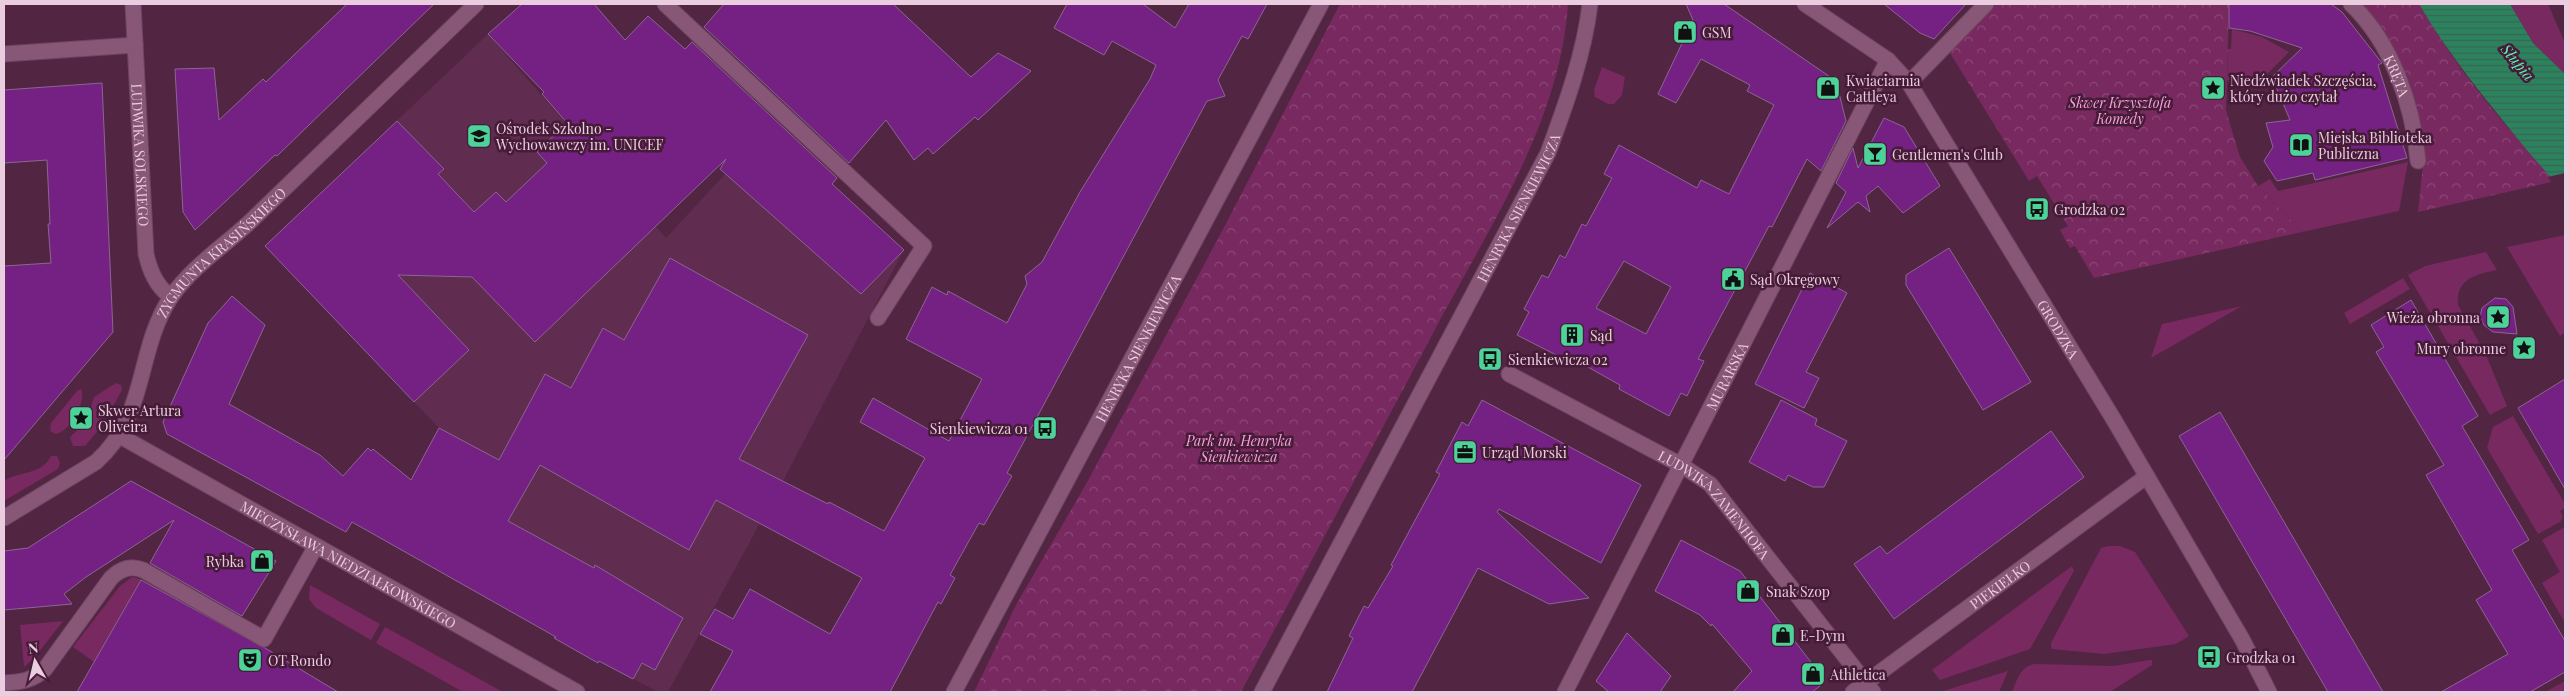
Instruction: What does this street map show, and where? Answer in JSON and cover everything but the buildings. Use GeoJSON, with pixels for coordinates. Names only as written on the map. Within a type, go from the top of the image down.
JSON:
{"type":"FeatureCollection","features":[{"type":"Feature","properties":{"kind":"street","name":"LUDWIKA SOLSKIEGO"},"geometry":{"type":"LineString","coordinates":[[133,4],[146,254],[155,280],[162,290],[171,297]]}},
{"type":"Feature","properties":{"kind":"street","name":"ZYGMUNTA KRASIŃSKIEGO"},"geometry":{"type":"LineString","coordinates":[[4,518],[96,462],[120,436],[140,384],[156,327],[171,297],[188,276],[238,233],[476,4]]}},
{"type":"Feature","properties":{"kind":"street"},"geometry":{"type":"LineString","coordinates":[[665,4],[924,246],[878,318]]}},
{"type":"Feature","properties":{"kind":"street","name":"HENRYKA SIENKIEWICZA"},"geometry":{"type":"LineString","coordinates":[[954,692],[1320,4]]}},
{"type":"Feature","properties":{"kind":"street","name":"HENRYKA SIENKIEWICZA"},"geometry":{"type":"LineString","coordinates":[[1262,692],[1548,153],[1572,86],[1585,37],[1590,4]]}},
{"type":"Feature","properties":{"kind":"street","name":"GRODZKA"},"geometry":{"type":"LineString","coordinates":[[1805,4],[1888,60],[1910,83],[2147,476],[2242,639],[2269,692]]}},
{"type":"Feature","properties":{"kind":"street"},"geometry":{"type":"LineString","coordinates":[[1910,83],[1986,4]]}},
{"type":"Feature","properties":{"kind":"street","name":"KRĘTA"},"geometry":{"type":"LineString","coordinates":[[2351,4],[2372,25],[2391,62],[2416,138],[2418,161]]}},
{"type":"Feature","properties":{"kind":"street"},"geometry":{"type":"LineString","coordinates":[[4,54],[135,45]]}},
{"type":"Feature","properties":{"kind":"street","name":"MURARSKA"},"geometry":{"type":"LineString","coordinates":[[1565,692],[1888,60]]}},
{"type":"Feature","properties":{"kind":"street","name":"LUDWIKA ZAMENHOFA"},"geometry":{"type":"LineString","coordinates":[[1509,374],[1682,465],[1717,491],[1870,688]]}},
{"type":"Feature","properties":{"kind":"street","name":"MIECZYSŁAWA NIEDZIAŁKOWSKIEGO"},"geometry":{"type":"LineString","coordinates":[[120,436],[577,692]]}},
{"type":"Feature","properties":{"kind":"street","name":"PIEKIEŁKO"},"geometry":{"type":"LineString","coordinates":[[1853,692],[1870,688],[2147,476]]}},
{"type":"Feature","properties":{"kind":"street"},"geometry":{"type":"LineString","coordinates":[[4,683],[27,681],[35,678],[45,669],[111,578],[118,571],[128,568],[143,570],[264,638],[316,546]]}},
{"type":"Feature","properties":{"kind":"shaded area"},"geometry":{"type":"Polygon","coordinates":[[[488,34],[666,238],[726,173],[882,272],[904,250],[783,481],[668,692],[658,692],[600,661],[598,663],[554,638],[555,636],[379,538],[439,428],[265,246],[488,34]]]}},
{"type":"Feature","properties":{"kind":"green space","name":"Park im. Henryka Sienkiewicza"},"geometry":{"type":"Polygon","coordinates":[[[1340,4],[1568,4],[1562,49],[1551,93],[1517,178],[1496,219],[1451,299],[1241,692],[974,692],[1016,605],[1086,484],[1220,235],[1340,4]]]}},
{"type":"Feature","properties":{"kind":"green space","name":"Skwer Krzysztofa Komedy"},"geometry":{"type":"Polygon","coordinates":[[[1985,4],[2229,4],[2226,110],[2240,157],[2258,186],[2302,232],[2094,278],[2075,246],[2070,248],[2060,230],[2068,226],[2037,176],[2029,181],[1950,53],[1985,4]]]}},
{"type":"Feature","properties":{"kind":"green space"},"geometry":{"type":"Polygon","coordinates":[[[2360,4],[2419,4],[2433,28],[2482,96],[2518,140],[2556,181],[2418,212],[2425,145],[2410,90],[2385,33],[2360,4]]]}},
{"type":"Feature","properties":{"kind":"green space"},"geometry":{"type":"Polygon","coordinates":[[[2510,4],[2548,4],[2565,43],[2565,74],[2533,43],[2510,4]]]}},
{"type":"Feature","properties":{"kind":"green space"},"geometry":{"type":"Polygon","coordinates":[[[2232,29],[2262,37],[2289,52],[2254,87],[2227,80],[2228,49],[2231,49],[2232,29]]]}},
{"type":"Feature","properties":{"kind":"green space"},"geometry":{"type":"Polygon","coordinates":[[[1602,67],[1625,77],[1622,95],[1614,104],[1608,104],[1595,97],[1594,90],[1602,67]]]}},
{"type":"Feature","properties":{"kind":"green space"},"geometry":{"type":"Polygon","coordinates":[[[2408,162],[2399,211],[2302,232],[2258,186],[2270,179],[2278,191],[2408,162]]]}},
{"type":"Feature","properties":{"kind":"green space"},"geometry":{"type":"Polygon","coordinates":[[[2565,235],[2565,332],[2560,336],[2507,247],[2565,235]]]}},
{"type":"Feature","properties":{"kind":"green space"},"geometry":{"type":"Polygon","coordinates":[[[2486,252],[2497,270],[2469,279],[2460,289],[2458,305],[2486,355],[2507,406],[2490,415],[2408,275],[2425,266],[2486,252]]]}},
{"type":"Feature","properties":{"kind":"green space"},"geometry":{"type":"Polygon","coordinates":[[[2403,278],[2410,289],[2350,324],[2344,313],[2403,278]]]}},
{"type":"Feature","properties":{"kind":"green space"},"geometry":{"type":"Polygon","coordinates":[[[2242,306],[2151,358],[2162,324],[2242,306]]]}},
{"type":"Feature","properties":{"kind":"green space"},"geometry":{"type":"Polygon","coordinates":[[[116,383],[121,385],[122,390],[102,426],[85,446],[73,446],[70,437],[87,421],[94,397],[116,383]]]}},
{"type":"Feature","properties":{"kind":"green space"},"geometry":{"type":"Polygon","coordinates":[[[81,389],[81,401],[76,416],[61,432],[56,434],[50,431],[51,423],[77,391],[81,389]]]}},
{"type":"Feature","properties":{"kind":"green space"},"geometry":{"type":"Polygon","coordinates":[[[2513,416],[2565,504],[2565,508],[2560,511],[2563,517],[2560,522],[2538,534],[2487,448],[2493,427],[2513,416]]]}},
{"type":"Feature","properties":{"kind":"green space"},"geometry":{"type":"Polygon","coordinates":[[[51,456],[57,456],[60,463],[58,469],[4,501],[4,481],[42,467],[51,456]]]}},
{"type":"Feature","properties":{"kind":"green space"},"geometry":{"type":"Polygon","coordinates":[[[2565,527],[2565,623],[2542,583],[2560,572],[2542,540],[2565,527]]]}},
{"type":"Feature","properties":{"kind":"green space"},"geometry":{"type":"Polygon","coordinates":[[[2120,546],[2135,552],[2189,636],[2176,644],[2104,654],[2051,649],[2051,643],[2101,548],[2120,546]]]}},
{"type":"Feature","properties":{"kind":"green space"},"geometry":{"type":"Polygon","coordinates":[[[2072,566],[2074,571],[2030,649],[1940,680],[1932,670],[2072,566]]]}},
{"type":"Feature","properties":{"kind":"green space"},"geometry":{"type":"Polygon","coordinates":[[[132,577],[141,579],[94,662],[73,647],[120,586],[132,577]]]}},
{"type":"Feature","properties":{"kind":"green space"},"geometry":{"type":"Polygon","coordinates":[[[310,585],[380,624],[371,640],[316,608],[309,599],[310,585]]]}},
{"type":"Feature","properties":{"kind":"green space"},"geometry":{"type":"Polygon","coordinates":[[[63,621],[35,657],[24,667],[20,625],[63,621]]]}},
{"type":"Feature","properties":{"kind":"green space"},"geometry":{"type":"Polygon","coordinates":[[[385,627],[503,692],[463,692],[376,643],[385,627]]]}},
{"type":"Feature","properties":{"kind":"green space"},"geometry":{"type":"Polygon","coordinates":[[[2152,660],[2152,665],[2110,692],[2012,692],[2022,671],[2034,664],[2114,666],[2152,660]]]}},
{"type":"Feature","properties":{"kind":"green space"},"geometry":{"type":"Polygon","coordinates":[[[2008,671],[1999,692],[1940,692],[2008,671]]]}},
{"type":"Feature","properties":{"kind":"green space"},"geometry":{"type":"Polygon","coordinates":[[[2565,681],[2565,692],[2545,692],[2565,681]]]}},
{"type":"Feature","properties":{"kind":"water","name":"Słupia"},"geometry":{"type":"Polygon","coordinates":[[[2419,4],[2510,4],[2533,43],[2565,74],[2565,200],[2552,179],[2497,114],[2456,60],[2419,4]]]}},
{"type":"Feature","properties":{"kind":"pier"},"geometry":{"type":"Polygon","coordinates":[[[2565,173],[2565,203],[2548,177],[2565,173]]]}},
{"type":"Feature","properties":{"kind":"place","name":"GSM"},"geometry":{"type":"Point","coordinates":[1685,32]}},
{"type":"Feature","properties":{"kind":"place","name":"Kwiaciarnia Cattleya"},"geometry":{"type":"Point","coordinates":[1828,88]}},
{"type":"Feature","properties":{"kind":"place","name":"Niedźwiadek Szczęścia, który dużo czytał"},"geometry":{"type":"Point","coordinates":[2213,88]}},
{"type":"Feature","properties":{"kind":"place","name":"Ośrodek Szkolno - Wychowawczy im. UNICEF"},"geometry":{"type":"Point","coordinates":[479,136]}},
{"type":"Feature","properties":{"kind":"place","name":"Miejska Biblioteka Publiczna"},"geometry":{"type":"Point","coordinates":[2301,145]}},
{"type":"Feature","properties":{"kind":"place","name":"Gentlemen's Club"},"geometry":{"type":"Point","coordinates":[1875,154]}},
{"type":"Feature","properties":{"kind":"place","name":"Grodzka 02"},"geometry":{"type":"Point","coordinates":[2037,209]}},
{"type":"Feature","properties":{"kind":"place","name":"Sąd Okręgowy"},"geometry":{"type":"Point","coordinates":[1733,279]}},
{"type":"Feature","properties":{"kind":"place","name":"Wieża obronna"},"geometry":{"type":"Point","coordinates":[2498,317]}},
{"type":"Feature","properties":{"kind":"place","name":"Sąd"},"geometry":{"type":"Point","coordinates":[1572,335]}},
{"type":"Feature","properties":{"kind":"place","name":"Mury obronne"},"geometry":{"type":"Point","coordinates":[2524,348]}},
{"type":"Feature","properties":{"kind":"place","name":"Sienkiewicza 02"},"geometry":{"type":"Point","coordinates":[1490,359]}},
{"type":"Feature","properties":{"kind":"place","name":"Skwer Artura Oliveira"},"geometry":{"type":"Point","coordinates":[81,418]}},
{"type":"Feature","properties":{"kind":"place","name":"Sienkiewicza 01"},"geometry":{"type":"Point","coordinates":[1045,428]}},
{"type":"Feature","properties":{"kind":"place","name":"Urząd Morski"},"geometry":{"type":"Point","coordinates":[1465,452]}},
{"type":"Feature","properties":{"kind":"place","name":"Rybka"},"geometry":{"type":"Point","coordinates":[262,561]}},
{"type":"Feature","properties":{"kind":"place","name":"Snak Szop"},"geometry":{"type":"Point","coordinates":[1748,591]}},
{"type":"Feature","properties":{"kind":"place","name":"E-Dym"},"geometry":{"type":"Point","coordinates":[1783,635]}},
{"type":"Feature","properties":{"kind":"place","name":"Grodzka 01"},"geometry":{"type":"Point","coordinates":[2209,657]}},
{"type":"Feature","properties":{"kind":"place","name":"OT Rondo"},"geometry":{"type":"Point","coordinates":[250,660]}},
{"type":"Feature","properties":{"kind":"place","name":"Athletica"},"geometry":{"type":"Point","coordinates":[1813,674]}}]}
